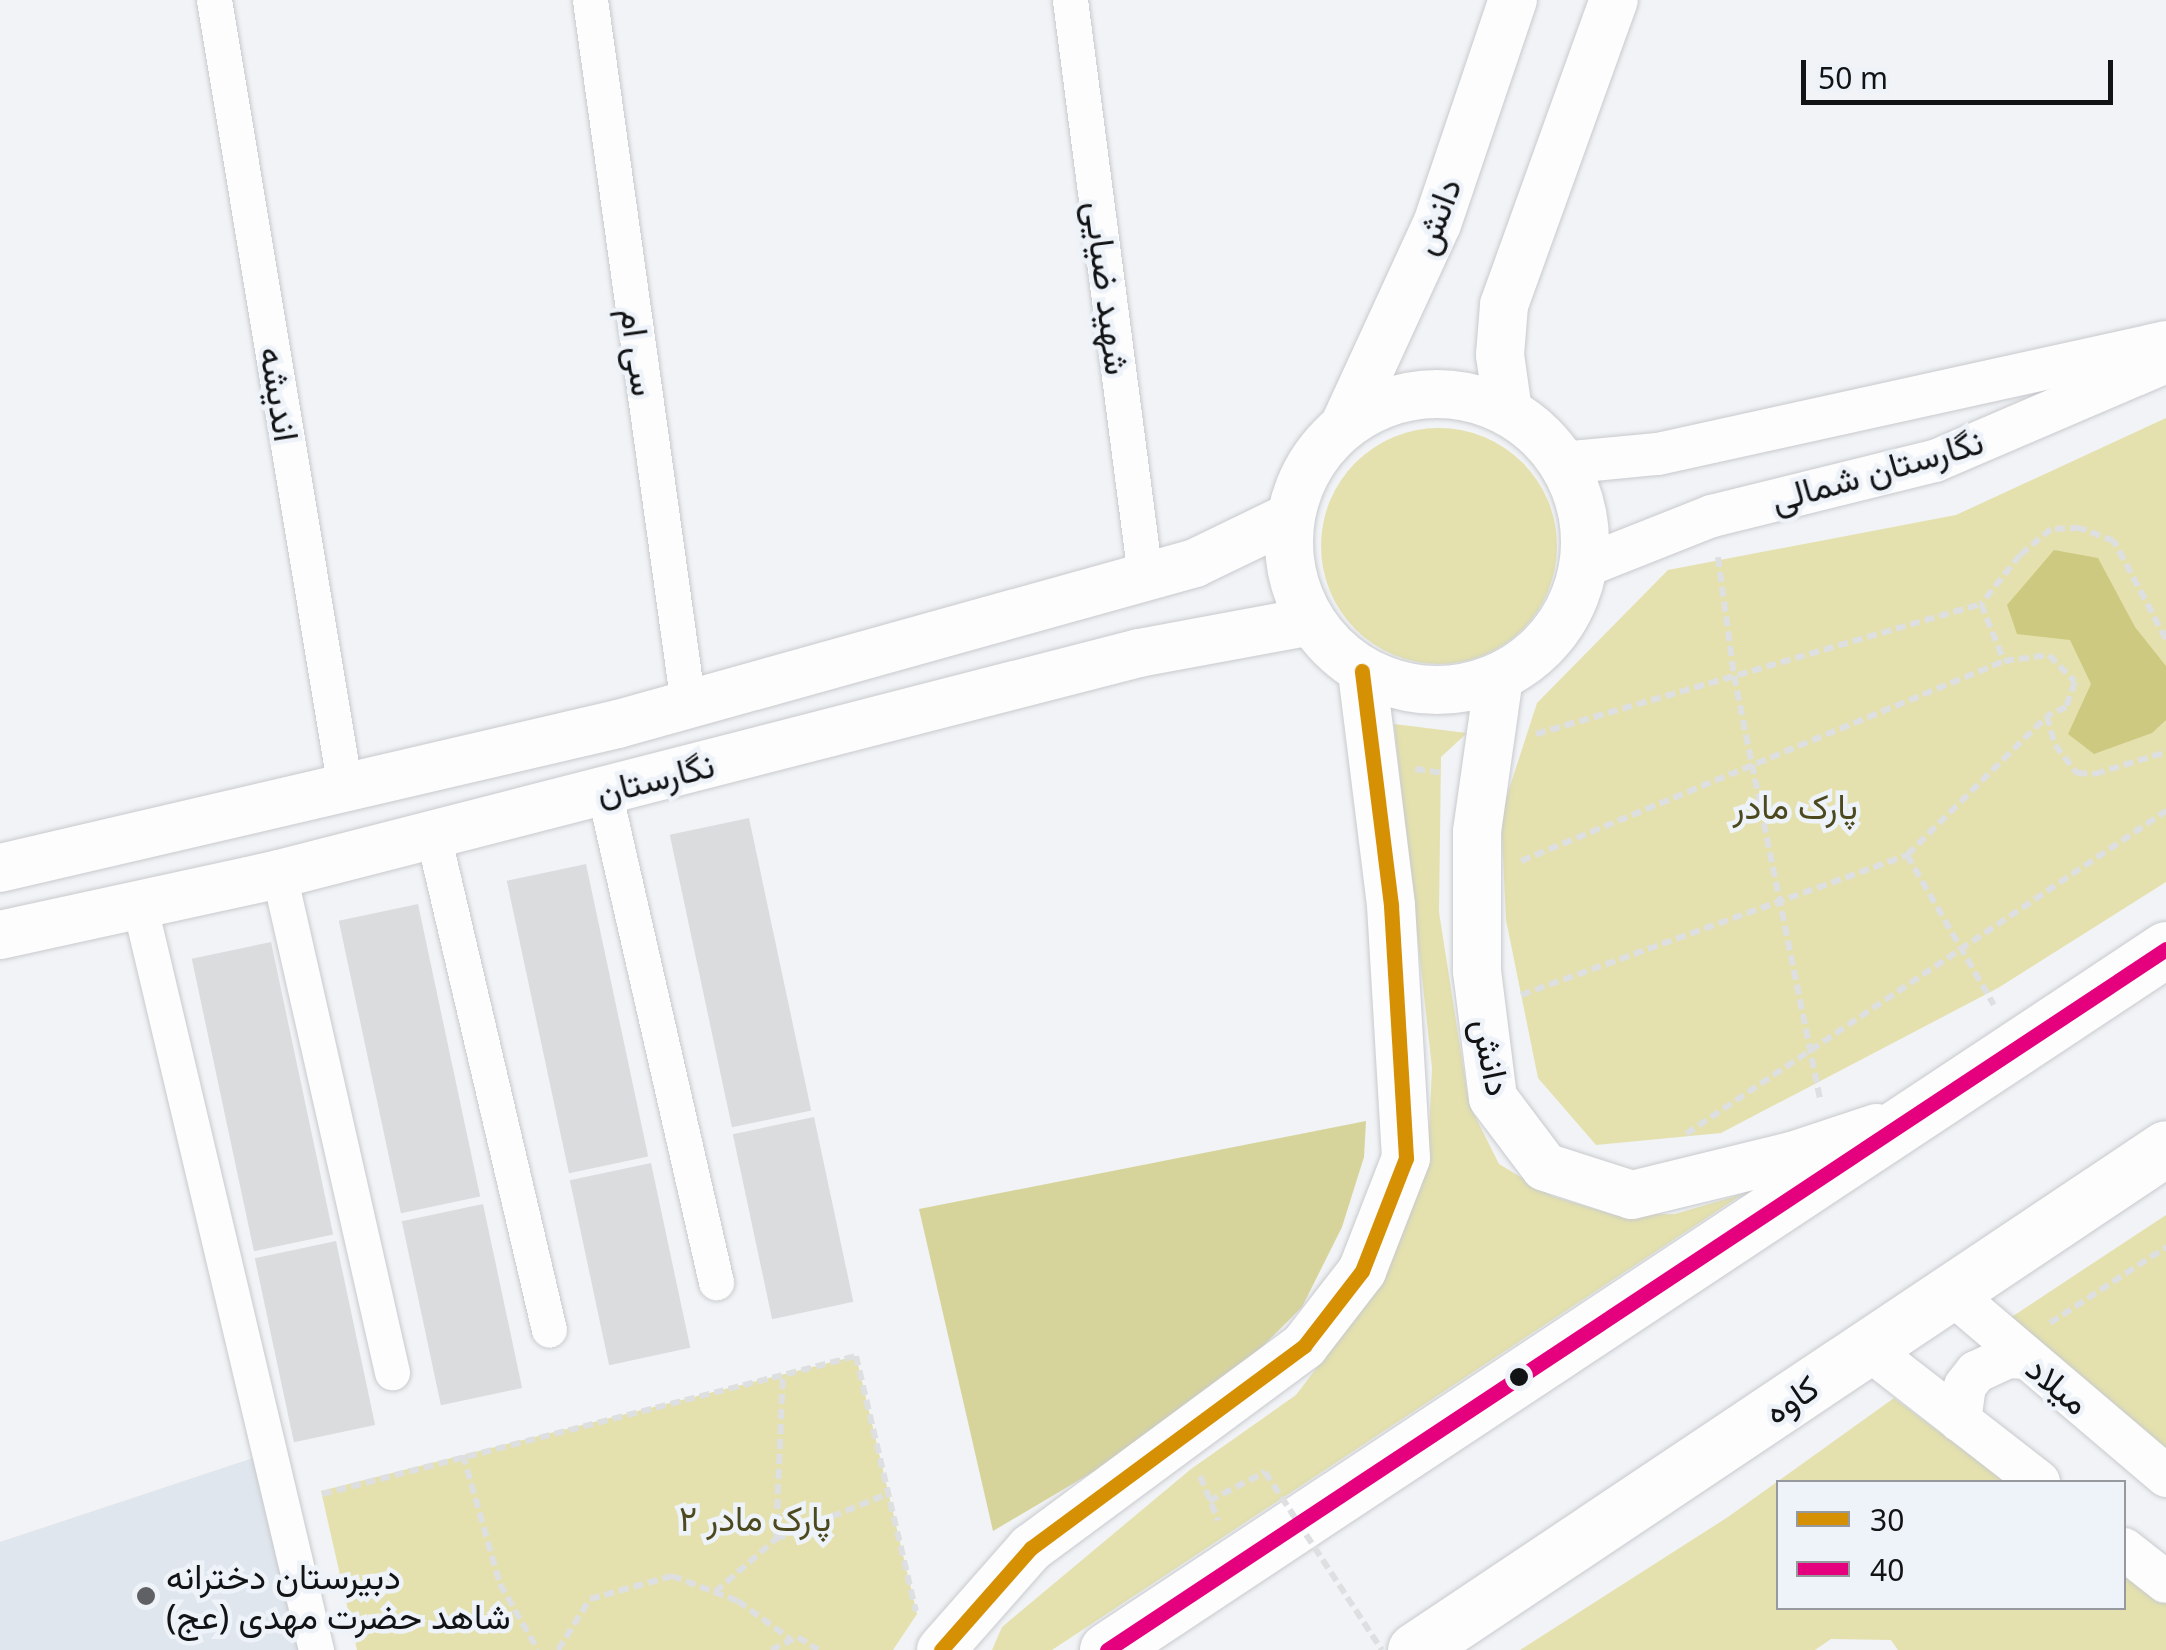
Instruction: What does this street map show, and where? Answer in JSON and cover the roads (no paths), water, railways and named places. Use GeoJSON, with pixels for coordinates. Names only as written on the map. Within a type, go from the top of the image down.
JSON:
{"type":"FeatureCollection","features":[{"type":"Feature","properties":{"kind":"main road","name":"دانش"},"geometry":{"type":"LineString","coordinates":[[1344,426],[1436,224],[1512,0]]}},
{"type":"Feature","properties":{"kind":"main road"},"geometry":{"type":"LineString","coordinates":[[1508,411],[1500,355],[1504,305],[1614,0]]}},
{"type":"Feature","properties":{"kind":"main road"},"geometry":{"type":"LineString","coordinates":[[1424,394],[1467,396],[1508,411],[1538,433],[1562,463],[1578,496],[1583,566],[1568,612],[1548,638],[1499,678],[1454,690],[1406,688],[1362,671],[1310,621],[1288,553],[1290,517],[1300,483],[1344,426],[1382,404],[1424,394]]}},
{"type":"Feature","properties":{"kind":"main road","name":"نگارستان"},"geometry":{"type":"LineString","coordinates":[[0,868],[688,704],[1195,563],[1290,517]]}},
{"type":"Feature","properties":{"kind":"main road","name":"نگارستان"},"geometry":{"type":"LineString","coordinates":[[0,935],[279,874],[1140,653],[1310,621]]}},
{"type":"Feature","properties":{"kind":"main road"},"geometry":{"type":"LineString","coordinates":[[925,1638],[1031,1548],[1304,1346],[1362,1271],[1406,1158],[1391,905],[1370,762],[1362,671]]}},
{"type":"Feature","properties":{"kind":"main road","name":"دانش"},"geometry":{"type":"LineString","coordinates":[[1499,678],[1476,880],[1482,1009],[1493,1098],[1545,1167],[1632,1195],[1829,1144],[1908,1117]]}},
{"type":"Feature","properties":{"kind":"main road"},"geometry":{"type":"LineString","coordinates":[[1106,1650],[2166,948]]}},
{"type":"Feature","properties":{"kind":"main road","name":"کاوه"},"geometry":{"type":"LineString","coordinates":[[1415,1650],[2166,1148]]}},
{"type":"Feature","properties":{"kind":"street","name":"اندیشه"},"geometry":{"type":"LineString","coordinates":[[214,0],[345,788]]}},
{"type":"Feature","properties":{"kind":"street","name":"سی ام"},"geometry":{"type":"LineString","coordinates":[[590,0],[688,704]]}},
{"type":"Feature","properties":{"kind":"street","name":"شهید ضیایی"},"geometry":{"type":"LineString","coordinates":[[1070,0],[1145,576]]}},
{"type":"Feature","properties":{"kind":"street","name":"نگارستان شمالی"},"geometry":{"type":"LineString","coordinates":[[1562,463],[1658,454],[2166,342]]}},
{"type":"Feature","properties":{"kind":"street","name":"نگارستان شمالی"},"geometry":{"type":"LineString","coordinates":[[1583,566],[1712,516],[1934,460],[2166,362]]}},
{"type":"Feature","properties":{"kind":"street"},"geometry":{"type":"LineString","coordinates":[[604,791],[716,1282]]}},
{"type":"Feature","properties":{"kind":"street"},"geometry":{"type":"LineString","coordinates":[[433,835],[549,1330]]}},
{"type":"Feature","properties":{"kind":"street"},"geometry":{"type":"LineString","coordinates":[[279,874],[392,1372]]}},
{"type":"Feature","properties":{"kind":"street"},"geometry":{"type":"LineString","coordinates":[[139,902],[316,1650]]}},
{"type":"Feature","properties":{"kind":"street","name":"میلاد"},"geometry":{"type":"LineString","coordinates":[[1950,1292],[2166,1476]]}},
{"type":"Feature","properties":{"kind":"street"},"geometry":{"type":"LineString","coordinates":[[1867,1348],[2036,1480]]}},
{"type":"Feature","properties":{"kind":"street"},"geometry":{"type":"LineString","coordinates":[[1960,1421],[1959,1403],[1976,1372],[2019,1352]]}},
{"type":"Feature","properties":{"kind":"street"},"geometry":{"type":"LineString","coordinates":[[2126,1551],[2166,1582]]}},
{"type":"Feature","properties":{"kind":"place","name":"دبیرستان دخترانه شاهد حضرت مهدی (عج)"},"geometry":{"type":"Point","coordinates":[146,1596]}},
{"type":"Feature","properties":{"kind":"park label","name":"پارک مادر"},"geometry":{"type":"Point","coordinates":[1795,806]}},
{"type":"Feature","properties":{"kind":"park label","name":"پارک مادر ۲"},"geometry":{"type":"Point","coordinates":[755,1518]}}]}
